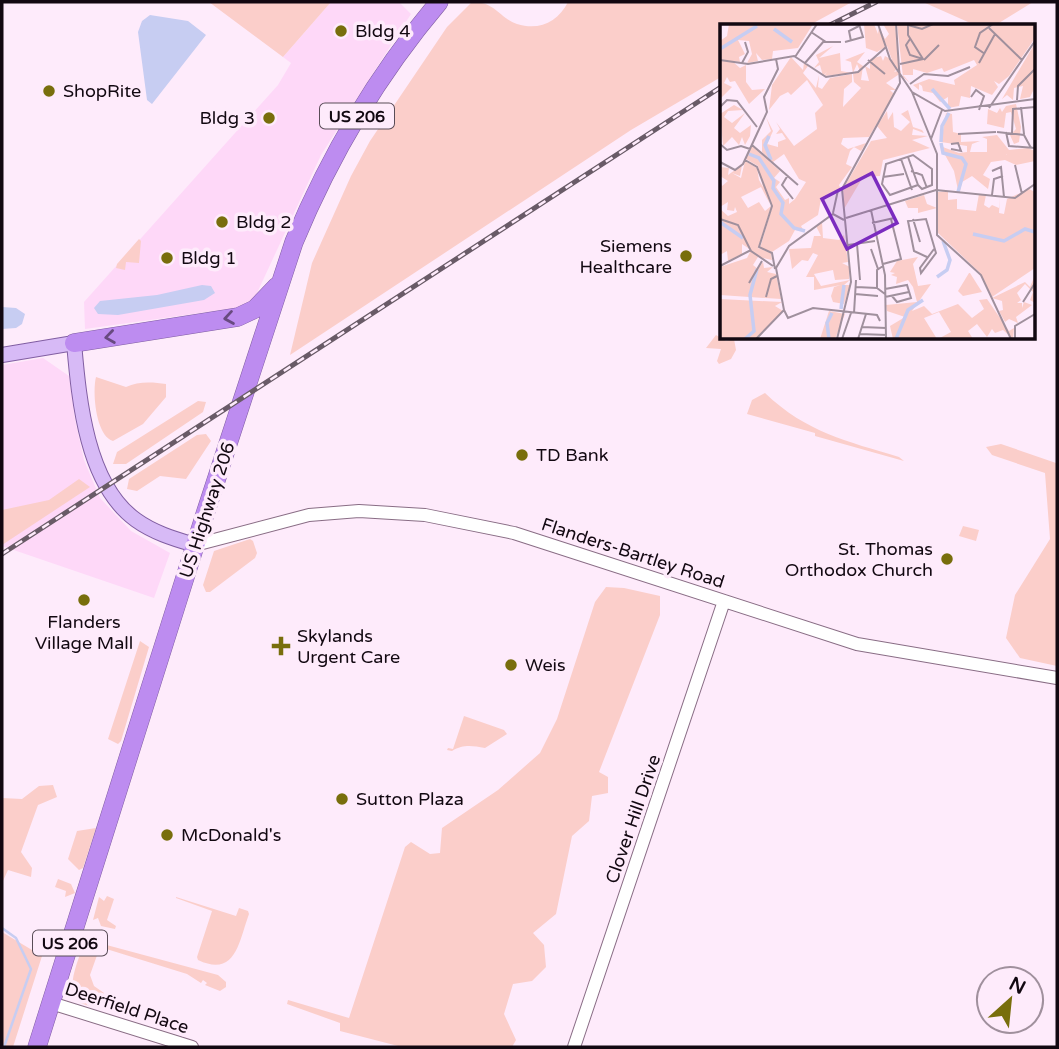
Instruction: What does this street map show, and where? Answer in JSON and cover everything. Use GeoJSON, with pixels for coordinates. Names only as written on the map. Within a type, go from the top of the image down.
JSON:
{"type":"FeatureCollection","features":[{"type":"Feature","properties":{"kind":"highway","name":"US Highway 206"},"geometry":{"type":"LineString","coordinates":[[37,1047],[279,284],[308,208],[345,136],[399,52],[439,2]]}},
{"type":"Feature","properties":{"kind":"highway"},"geometry":{"type":"LineString","coordinates":[[74,343],[238,317],[255,309],[279,284]]}},
{"type":"Feature","properties":{"kind":"main road"},"geometry":{"type":"LineString","coordinates":[[2,355],[74,343],[87,433],[97,464],[110,490],[134,519],[162,534],[195,545]]}},
{"type":"Feature","properties":{"kind":"street","name":"Flanders-Bartley Road"},"geometry":{"type":"LineString","coordinates":[[195,545],[309,515],[359,511],[403,512],[456,520],[514,533],[857,644],[1057,678]]}},
{"type":"Feature","properties":{"kind":"street","name":"Clover Hill Drive"},"geometry":{"type":"LineString","coordinates":[[574,1047],[724,601]]}},
{"type":"Feature","properties":{"kind":"street","name":"Deerfield Place"},"geometry":{"type":"LineString","coordinates":[[51,1003],[192,1047]]}},
{"type":"Feature","properties":{"kind":"shaded area"},"geometry":{"type":"Polygon","coordinates":[[[209,2],[331,2],[283,57],[209,2]]]}},
{"type":"Feature","properties":{"kind":"shaded area"},"geometry":{"type":"Polygon","coordinates":[[[331,2],[399,2],[411,14],[321,155],[251,306],[85,329],[84,302],[278,85],[291,63],[283,57],[331,2]]]}},
{"type":"Feature","properties":{"kind":"shaded area"},"geometry":{"type":"Polygon","coordinates":[[[472,2],[486,4],[517,24],[533,26],[553,20],[568,2],[852,2],[812,24],[720,24],[720,78],[631,130],[290,355],[312,263],[351,176],[370,141],[447,27],[472,2]]]}},
{"type":"Feature","properties":{"kind":"shaded area"},"geometry":{"type":"Polygon","coordinates":[[[923,2],[1033,2],[997,24],[972,24],[923,2]]]}},
{"type":"Feature","properties":{"kind":"shaded area"},"geometry":{"type":"Polygon","coordinates":[[[139,239],[139,263],[126,262],[125,270],[116,268],[117,264],[139,239]]]}},
{"type":"Feature","properties":{"kind":"shaded area"},"geometry":{"type":"Polygon","coordinates":[[[716,335],[720,340],[734,340],[736,350],[731,359],[719,364],[717,361],[721,349],[706,348],[716,335]]]}},
{"type":"Feature","properties":{"kind":"shaded area"},"geometry":{"type":"Polygon","coordinates":[[[43,358],[69,376],[84,460],[100,498],[131,531],[170,553],[154,598],[2,546],[2,365],[43,358]]]}},
{"type":"Feature","properties":{"kind":"shaded area"},"geometry":{"type":"Polygon","coordinates":[[[96,377],[126,387],[146,382],[166,384],[166,397],[143,424],[113,441],[107,437],[99,423],[95,403],[96,377]]]}},
{"type":"Feature","properties":{"kind":"shaded area"},"geometry":{"type":"Polygon","coordinates":[[[765,393],[812,427],[904,461],[747,414],[752,400],[765,393]]]}},
{"type":"Feature","properties":{"kind":"shaded area"},"geometry":{"type":"Polygon","coordinates":[[[198,401],[206,402],[203,412],[126,464],[113,464],[117,452],[198,401]]]}},
{"type":"Feature","properties":{"kind":"shaded area"},"geometry":{"type":"Polygon","coordinates":[[[206,434],[211,441],[186,479],[160,476],[137,491],[127,489],[129,479],[197,435],[206,434]]]}},
{"type":"Feature","properties":{"kind":"shaded area"},"geometry":{"type":"Polygon","coordinates":[[[1001,444],[1056,463],[1057,466],[1057,666],[1020,658],[1006,638],[1015,595],[1050,539],[1045,473],[992,455],[986,447],[1001,444]]]}},
{"type":"Feature","properties":{"kind":"shaded area"},"geometry":{"type":"Polygon","coordinates":[[[79,479],[90,487],[2,545],[2,510],[49,500],[79,479]]]}},
{"type":"Feature","properties":{"kind":"shaded area"},"geometry":{"type":"Polygon","coordinates":[[[963,526],[979,530],[976,541],[959,536],[963,526]]]}},
{"type":"Feature","properties":{"kind":"shaded area"},"geometry":{"type":"Polygon","coordinates":[[[250,539],[257,553],[255,558],[210,592],[206,592],[203,585],[214,551],[250,539]]]}},
{"type":"Feature","properties":{"kind":"shaded area"},"geometry":{"type":"Polygon","coordinates":[[[606,587],[660,596],[660,615],[599,772],[608,777],[608,793],[592,796],[589,821],[572,836],[556,914],[533,933],[544,945],[546,967],[532,981],[513,984],[504,1014],[516,1040],[512,1047],[402,1047],[340,1031],[340,1023],[287,1004],[288,1000],[349,1018],[405,847],[411,842],[430,854],[440,853],[442,828],[498,790],[540,753],[557,719],[595,602],[606,587]]]}},
{"type":"Feature","properties":{"kind":"shaded area"},"geometry":{"type":"Polygon","coordinates":[[[140,641],[149,647],[118,744],[108,739],[140,641]]]}},
{"type":"Feature","properties":{"kind":"shaded area"},"geometry":{"type":"Polygon","coordinates":[[[464,716],[504,730],[507,734],[485,748],[468,746],[452,751],[447,750],[453,749],[464,716]]]}},
{"type":"Feature","properties":{"kind":"shaded area"},"geometry":{"type":"Polygon","coordinates":[[[53,785],[57,797],[38,805],[21,852],[32,868],[31,877],[8,870],[2,883],[2,798],[22,799],[39,786],[53,785]]]}},
{"type":"Feature","properties":{"kind":"shaded area"},"geometry":{"type":"Polygon","coordinates":[[[96,828],[83,868],[79,870],[68,859],[77,831],[96,828]]]}},
{"type":"Feature","properties":{"kind":"shaded area"},"geometry":{"type":"Polygon","coordinates":[[[58,879],[71,884],[75,893],[65,897],[66,891],[55,887],[58,879]]]}},
{"type":"Feature","properties":{"kind":"shaded area"},"geometry":{"type":"Polygon","coordinates":[[[107,896],[114,899],[107,920],[116,926],[115,929],[101,926],[98,918],[93,920],[99,897],[104,901],[107,896]]]}},
{"type":"Feature","properties":{"kind":"shaded area"},"geometry":{"type":"Polygon","coordinates":[[[176,897],[236,916],[239,908],[248,911],[238,945],[228,960],[221,964],[211,964],[198,960],[212,911],[176,897]]]}},
{"type":"Feature","properties":{"kind":"shaded area"},"geometry":{"type":"Polygon","coordinates":[[[2,932],[42,956],[13,1047],[2,1047],[2,932]]]}},
{"type":"Feature","properties":{"kind":"shaded area"},"geometry":{"type":"Polygon","coordinates":[[[88,940],[218,975],[226,982],[226,987],[220,991],[187,974],[100,947],[90,975],[94,986],[104,993],[104,1002],[102,1005],[77,998],[99,1006],[86,1005],[77,1000],[72,984],[84,943],[88,940]]]}},
{"type":"Feature","properties":{"kind":"water"},"geometry":{"type":"Polygon","coordinates":[[[150,15],[188,21],[206,35],[152,104],[147,100],[138,32],[142,21],[150,15]]]}},
{"type":"Feature","properties":{"kind":"water"},"geometry":{"type":"Polygon","coordinates":[[[202,285],[211,286],[215,293],[204,300],[118,315],[98,314],[94,308],[100,301],[157,295],[202,285]]]}},
{"type":"Feature","properties":{"kind":"water"},"geometry":{"type":"Polygon","coordinates":[[[2,307],[16,308],[25,314],[22,324],[16,328],[2,329],[2,307]]]}},
{"type":"Feature","properties":{"kind":"waterway"},"geometry":{"type":"LineString","coordinates":[[2,928],[16,938],[31,969],[4,1047]]}},
{"type":"Feature","properties":{"kind":"railway"},"geometry":{"type":"LineString","coordinates":[[832,24],[876,2]]}},
{"type":"Feature","properties":{"kind":"railway"},"geometry":{"type":"LineString","coordinates":[[2,554],[720,88]]}},
{"type":"Feature","properties":{"kind":"place","name":"Bldg 4"},"geometry":{"type":"Point","coordinates":[341,31]}},
{"type":"Feature","properties":{"kind":"place","name":"ShopRite"},"geometry":{"type":"Point","coordinates":[49,91]}},
{"type":"Feature","properties":{"kind":"place","name":"Bldg 3"},"geometry":{"type":"Point","coordinates":[269,118]}},
{"type":"Feature","properties":{"kind":"place","name":"Bldg 2"},"geometry":{"type":"Point","coordinates":[222,222]}},
{"type":"Feature","properties":{"kind":"place","name":"Siemens Healthcare"},"geometry":{"type":"Point","coordinates":[686,256]}},
{"type":"Feature","properties":{"kind":"place","name":"Bldg 1"},"geometry":{"type":"Point","coordinates":[167,258]}},
{"type":"Feature","properties":{"kind":"place","name":"TD Bank"},"geometry":{"type":"Point","coordinates":[522,455]}},
{"type":"Feature","properties":{"kind":"place","name":"St. Thomas Orthodox Church"},"geometry":{"type":"Point","coordinates":[947,559]}},
{"type":"Feature","properties":{"kind":"place","name":"Flanders Village Mall"},"geometry":{"type":"Point","coordinates":[84,600]}},
{"type":"Feature","properties":{"kind":"place","name":"Skylands Urgent Care"},"geometry":{"type":"Point","coordinates":[281,646]}},
{"type":"Feature","properties":{"kind":"place","name":"Weis"},"geometry":{"type":"Point","coordinates":[511,665]}},
{"type":"Feature","properties":{"kind":"place","name":"Sutton Plaza"},"geometry":{"type":"Point","coordinates":[342,799]}},
{"type":"Feature","properties":{"kind":"place","name":"McDonald's"},"geometry":{"type":"Point","coordinates":[167,835]}}]}
